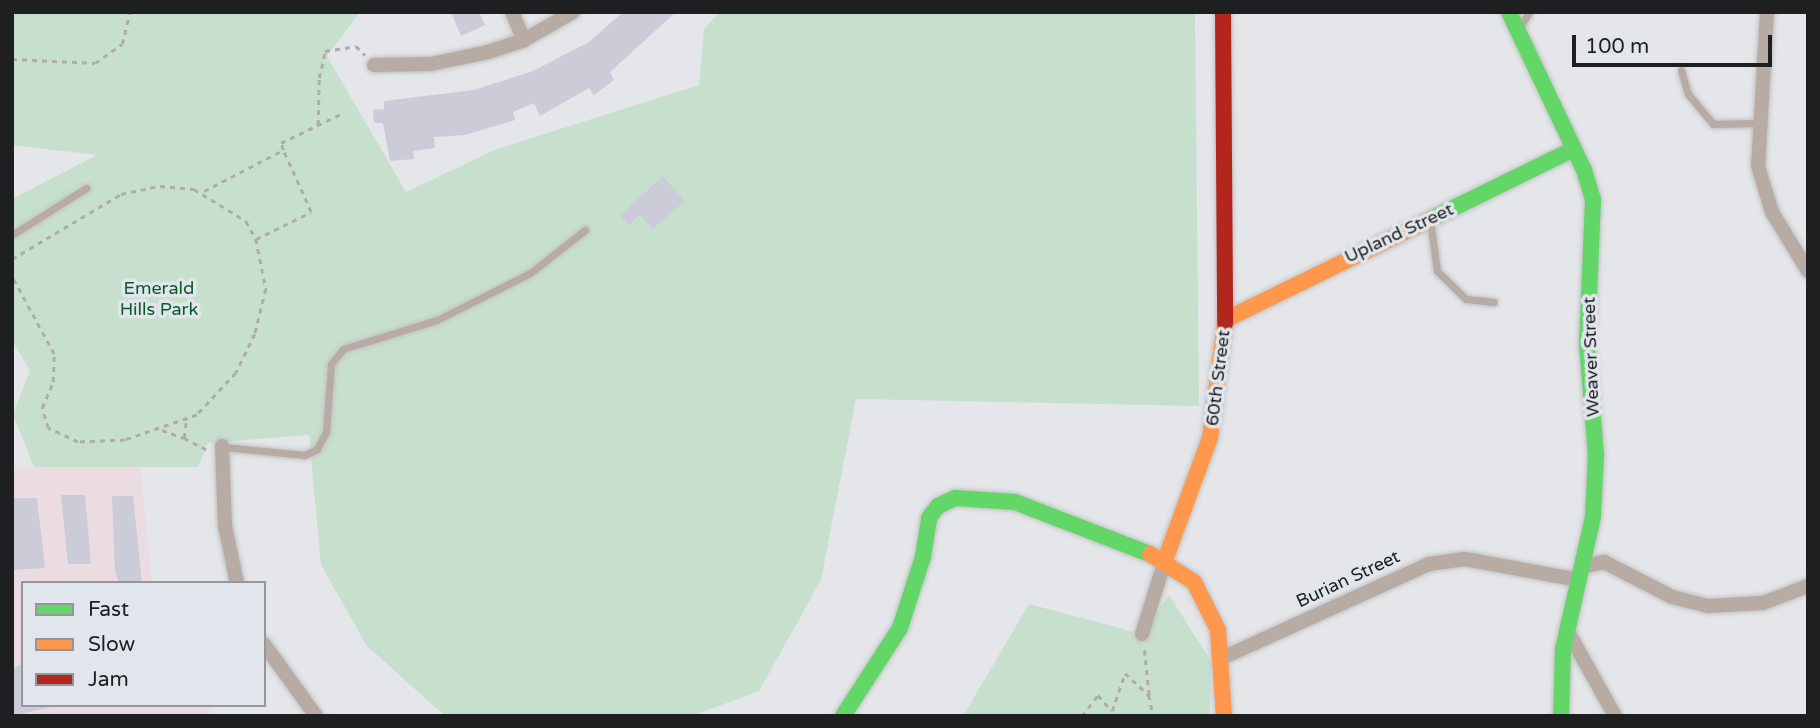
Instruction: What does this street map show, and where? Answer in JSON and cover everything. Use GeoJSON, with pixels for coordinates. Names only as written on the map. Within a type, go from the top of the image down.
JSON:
{"type":"FeatureCollection","features":[{"type":"Feature","properties":{"kind":"street"},"geometry":{"type":"LineString","coordinates":[[512,12],[524,40]]}},
{"type":"Feature","properties":{"kind":"street"},"geometry":{"type":"LineString","coordinates":[[374,65],[447,62],[524,40],[573,12]]}},
{"type":"Feature","properties":{"kind":"street","name":"60th Street"},"geometry":{"type":"LineString","coordinates":[[1165,560],[1210,438],[1225,320],[1223,12]]}},
{"type":"Feature","properties":{"kind":"street","name":"Weaver Street"},"geometry":{"type":"LineString","coordinates":[[1508,12],[1574,149],[1593,200],[1587,344],[1595,455],[1593,517],[1567,630],[1560,683],[1561,716]]}},
{"type":"Feature","properties":{"kind":"street"},"geometry":{"type":"LineString","coordinates":[[1767,12],[1757,123],[1758,166],[1772,212],[1808,271]]}},
{"type":"Feature","properties":{"kind":"street","name":"Upland Street"},"geometry":{"type":"LineString","coordinates":[[1225,320],[1574,149]]}},
{"type":"Feature","properties":{"kind":"street"},"geometry":{"type":"LineString","coordinates":[[222,446],[225,526],[237,581]]}},
{"type":"Feature","properties":{"kind":"street"},"geometry":{"type":"LineString","coordinates":[[842,716],[860,695],[900,628],[923,557],[929,518],[944,501],[1015,502],[1165,560],[1194,582],[1208,605],[1222,658],[1224,716]]}},
{"type":"Feature","properties":{"kind":"street","name":"Burian Street"},"geometry":{"type":"LineString","coordinates":[[1222,658],[1429,564],[1465,559],[1580,574],[1604,562],[1672,597],[1708,606],[1763,603],[1808,586]]}},
{"type":"Feature","properties":{"kind":"street"},"geometry":{"type":"LineString","coordinates":[[1142,634],[1165,560]]}},
{"type":"Feature","properties":{"kind":"street"},"geometry":{"type":"LineString","coordinates":[[1567,630],[1615,716]]}},
{"type":"Feature","properties":{"kind":"street"},"geometry":{"type":"LineString","coordinates":[[266,647],[316,716]]}},
{"type":"Feature","properties":{"kind":"lane"},"geometry":{"type":"LineString","coordinates":[[1517,30],[1529,12]]}},
{"type":"Feature","properties":{"kind":"lane"},"geometry":{"type":"LineString","coordinates":[[1681,70],[1688,94],[1713,124],[1757,123]]}},
{"type":"Feature","properties":{"kind":"lane"},"geometry":{"type":"LineString","coordinates":[[12,235],[86,188]]}},
{"type":"Feature","properties":{"kind":"lane"},"geometry":{"type":"LineString","coordinates":[[1430,220],[1437,271],[1466,299],[1493,302]]}},
{"type":"Feature","properties":{"kind":"lane"},"geometry":{"type":"LineString","coordinates":[[222,446],[305,455],[317,449],[326,432],[331,364],[343,349],[438,320],[530,273],[585,230]]}},
{"type":"Feature","properties":{"kind":"path"},"geometry":{"type":"LineString","coordinates":[[12,59],[95,63],[122,44],[130,12]]}},
{"type":"Feature","properties":{"kind":"path"},"geometry":{"type":"LineString","coordinates":[[318,125],[319,78],[325,51],[356,46],[374,65]]}},
{"type":"Feature","properties":{"kind":"path"},"geometry":{"type":"LineString","coordinates":[[256,239],[310,212],[281,143],[343,113]]}},
{"type":"Feature","properties":{"kind":"path"},"geometry":{"type":"LineString","coordinates":[[12,259],[140,187],[204,191],[283,150]]}},
{"type":"Feature","properties":{"kind":"path"},"geometry":{"type":"LineString","coordinates":[[12,277],[54,354],[53,382],[42,408],[53,434],[78,442],[101,441],[162,430],[186,421],[213,401],[236,373],[255,334],[267,289],[256,239],[246,222],[204,191]]}},
{"type":"Feature","properties":{"kind":"path"},"geometry":{"type":"LineString","coordinates":[[184,438],[186,421]]}},
{"type":"Feature","properties":{"kind":"path"},"geometry":{"type":"LineString","coordinates":[[162,430],[184,438],[204,451],[222,446]]}},
{"type":"Feature","properties":{"kind":"path"},"geometry":{"type":"LineString","coordinates":[[1142,634],[1153,716]]}},
{"type":"Feature","properties":{"kind":"path"},"geometry":{"type":"LineString","coordinates":[[1082,716],[1098,695],[1112,711],[1125,673],[1149,695]]}},
{"type":"Feature","properties":{"kind":"shaded area"},"geometry":{"type":"Polygon","coordinates":[[[34,467],[140,467],[152,581],[21,581],[21,707],[209,707],[212,716],[12,716],[12,470],[34,467]]]}},
{"type":"Feature","properties":{"kind":"green space","name":"Emerald Hills Park"},"geometry":{"type":"Polygon","coordinates":[[[12,12],[360,12],[327,56],[406,192],[497,149],[699,85],[704,29],[720,12],[1195,12],[1199,406],[856,399],[821,580],[759,691],[692,716],[445,716],[367,646],[321,565],[309,435],[208,443],[198,467],[34,467],[13,414],[30,371],[12,340],[12,199],[97,155],[12,145],[12,12]]]}},
{"type":"Feature","properties":{"kind":"green space"},"geometry":{"type":"Polygon","coordinates":[[[1169,595],[1211,661],[1210,716],[963,716],[1029,604],[1142,634],[1169,595]]]}},
{"type":"Feature","properties":{"kind":"building"},"geometry":{"type":"Polygon","coordinates":[[[451,12],[479,12],[485,25],[461,36],[451,12]]]}},
{"type":"Feature","properties":{"kind":"building"},"geometry":{"type":"Polygon","coordinates":[[[623,12],[676,12],[610,72],[614,80],[594,95],[589,88],[540,116],[534,103],[513,112],[515,120],[465,135],[434,137],[435,148],[413,151],[414,159],[390,161],[383,123],[374,123],[373,110],[384,109],[384,101],[474,90],[533,71],[589,42],[623,12]]]}},
{"type":"Feature","properties":{"kind":"building"},"geometry":{"type":"Polygon","coordinates":[[[663,176],[685,201],[653,229],[640,215],[629,225],[620,215],[663,176]]]}},
{"type":"Feature","properties":{"kind":"building"},"geometry":{"type":"Polygon","coordinates":[[[61,495],[85,495],[91,564],[68,564],[61,495]]]}},
{"type":"Feature","properties":{"kind":"building"},"geometry":{"type":"Polygon","coordinates":[[[112,496],[133,496],[142,581],[118,581],[115,572],[112,496]]]}},
{"type":"Feature","properties":{"kind":"building"},"geometry":{"type":"Polygon","coordinates":[[[12,498],[37,498],[45,568],[12,570],[12,498]]]}},
{"type":"Feature","properties":{"kind":"building"},"geometry":{"type":"Polygon","coordinates":[[[21,664],[21,707],[51,707],[12,716],[12,669],[21,664]]]}},
{"type":"Feature","properties":{"kind":"traffic: fast"},"geometry":{"type":"LineString","coordinates":[[1509,12],[1584,170],[1593,200],[1587,344],[1596,455],[1593,517],[1563,649],[1561,716]]}},
{"type":"Feature","properties":{"kind":"traffic: fast"},"geometry":{"type":"LineString","coordinates":[[1429,220],[1574,149]]}},
{"type":"Feature","properties":{"kind":"traffic: fast"},"geometry":{"type":"LineString","coordinates":[[843,716],[900,628],[923,557],[929,518],[938,506],[955,498],[1015,502],[1150,554]]}},
{"type":"Feature","properties":{"kind":"traffic: slow"},"geometry":{"type":"LineString","coordinates":[[1225,320],[1429,220]]}},
{"type":"Feature","properties":{"kind":"traffic: slow"},"geometry":{"type":"LineString","coordinates":[[1165,560],[1210,438],[1225,323]]}},
{"type":"Feature","properties":{"kind":"traffic: slow"},"geometry":{"type":"LineString","coordinates":[[1150,554],[1194,582],[1218,630],[1224,716]]}},
{"type":"Feature","properties":{"kind":"traffic: jam"},"geometry":{"type":"LineString","coordinates":[[1223,12],[1225,323]]}}]}
